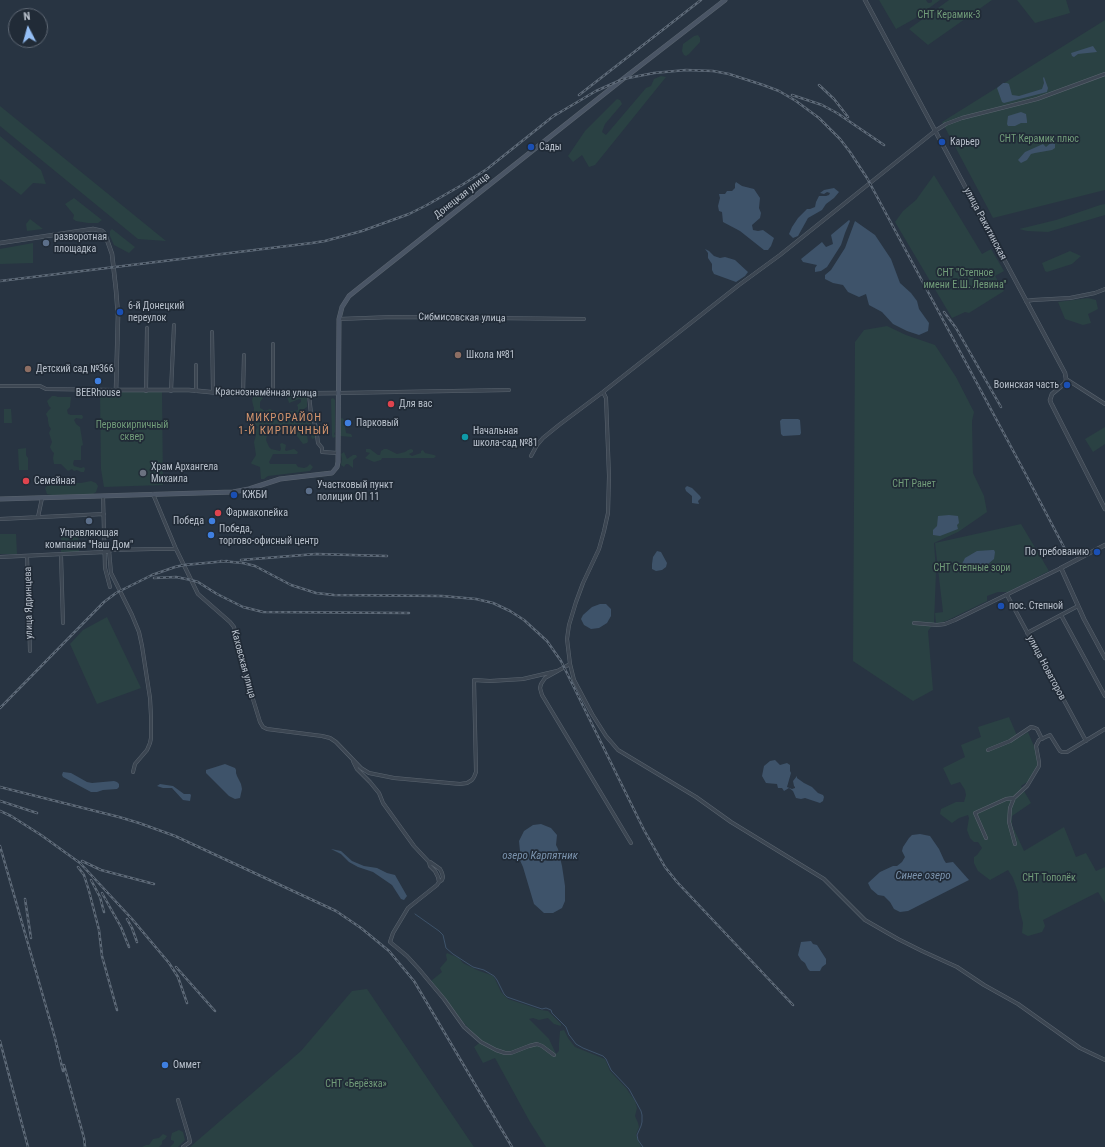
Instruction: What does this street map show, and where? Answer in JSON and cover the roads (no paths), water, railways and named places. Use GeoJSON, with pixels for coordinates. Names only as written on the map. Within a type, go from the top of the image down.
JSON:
{"type":"FeatureCollection","features":[{"type":"Feature","properties":{"kind":"main road","name":"Донецкая улица"},"geometry":{"type":"LineString","coordinates":[[153,494],[240,491],[280,479],[332,473],[337,465],[338,453],[339,319],[342,307],[346,301],[359,288],[725,0]]}},
{"type":"Feature","properties":{"kind":"main road"},"geometry":{"type":"LineString","coordinates":[[0,499],[153,494]]}},
{"type":"Feature","properties":{"kind":"street","name":"улица Ракитинская"},"geometry":{"type":"LineString","coordinates":[[865,0],[1065,373],[1066,379]]}},
{"type":"Feature","properties":{"kind":"street"},"geometry":{"type":"LineString","coordinates":[[531,456],[536,445],[543,438],[791,246],[935,131],[946,124],[962,118],[1036,99],[1105,74]]}},
{"type":"Feature","properties":{"kind":"street"},"geometry":{"type":"LineString","coordinates":[[0,243],[98,229],[105,234],[112,254],[118,316],[116,390]]}},
{"type":"Feature","properties":{"kind":"street"},"geometry":{"type":"LineString","coordinates":[[1026,301],[1070,298],[1095,293],[1105,289]]}},
{"type":"Feature","properties":{"kind":"street","name":"Сибмисовская улица"},"geometry":{"type":"LineString","coordinates":[[339,319],[584,319]]}},
{"type":"Feature","properties":{"kind":"street"},"geometry":{"type":"LineString","coordinates":[[171,391],[174,324]]}},
{"type":"Feature","properties":{"kind":"street"},"geometry":{"type":"LineString","coordinates":[[146,391],[147,328]]}},
{"type":"Feature","properties":{"kind":"street"},"geometry":{"type":"LineString","coordinates":[[212,332],[213,392]]}},
{"type":"Feature","properties":{"kind":"street"},"geometry":{"type":"LineString","coordinates":[[273,344],[273,394]]}},
{"type":"Feature","properties":{"kind":"street"},"geometry":{"type":"LineString","coordinates":[[243,394],[244,355]]}},
{"type":"Feature","properties":{"kind":"street"},"geometry":{"type":"LineString","coordinates":[[196,365],[196,391]]}},
{"type":"Feature","properties":{"kind":"street"},"geometry":{"type":"LineString","coordinates":[[1105,404],[1066,379],[1064,384],[1052,394],[1050,400],[1105,509]]}},
{"type":"Feature","properties":{"kind":"street","name":"Краснознамённая улица"},"geometry":{"type":"LineString","coordinates":[[0,386],[40,386],[46,389],[196,391],[243,394],[339,394],[509,390]]}},
{"type":"Feature","properties":{"kind":"street"},"geometry":{"type":"LineString","coordinates":[[603,392],[606,398],[608,441],[608,513],[599,549],[578,596],[569,625],[567,639],[570,664],[574,680],[592,714],[606,736],[618,750],[696,796],[731,822],[824,879],[865,920],[898,939],[957,967],[984,985],[1018,1004],[1080,1048],[1105,1060]]}},
{"type":"Feature","properties":{"kind":"street"},"geometry":{"type":"LineString","coordinates":[[309,394],[311,414],[316,427],[318,443],[322,448],[322,452],[338,453]]}},
{"type":"Feature","properties":{"kind":"street","name":"Каховская улица"},"geometry":{"type":"LineString","coordinates":[[153,494],[176,550],[198,594],[234,627],[241,660],[260,722],[267,729],[330,738],[353,759]]}},
{"type":"Feature","properties":{"kind":"street"},"geometry":{"type":"LineString","coordinates":[[104,496],[105,568],[110,586]]}},
{"type":"Feature","properties":{"kind":"street"},"geometry":{"type":"LineString","coordinates":[[38,517],[42,498]]}},
{"type":"Feature","properties":{"kind":"street"},"geometry":{"type":"LineString","coordinates":[[0,519],[104,514]]}},
{"type":"Feature","properties":{"kind":"street"},"geometry":{"type":"LineString","coordinates":[[914,623],[937,625],[955,620],[1105,545]]}},
{"type":"Feature","properties":{"kind":"street"},"geometry":{"type":"LineString","coordinates":[[0,557],[61,555],[105,552],[109,550],[176,550]]}},
{"type":"Feature","properties":{"kind":"street"},"geometry":{"type":"LineString","coordinates":[[109,550],[111,573],[139,632],[150,698],[150,743],[147,750],[135,764],[133,772]]}},
{"type":"Feature","properties":{"kind":"street"},"geometry":{"type":"LineString","coordinates":[[61,555],[63,623]]}},
{"type":"Feature","properties":{"kind":"street","name":"улица Ядринцева"},"geometry":{"type":"LineString","coordinates":[[27,556],[30,651]]}},
{"type":"Feature","properties":{"kind":"street"},"geometry":{"type":"LineString","coordinates":[[1061,568],[1078,606],[1105,658]]}},
{"type":"Feature","properties":{"kind":"street","name":"улица Новаторов"},"geometry":{"type":"LineString","coordinates":[[1007,595],[1086,741]]}},
{"type":"Feature","properties":{"kind":"street"},"geometry":{"type":"LineString","coordinates":[[1027,633],[1078,606]]}},
{"type":"Feature","properties":{"kind":"street"},"geometry":{"type":"LineString","coordinates":[[1061,615],[1105,696]]}},
{"type":"Feature","properties":{"kind":"street"},"geometry":{"type":"LineString","coordinates":[[570,664],[545,678],[540,688],[542,695],[630,843]]}},
{"type":"Feature","properties":{"kind":"street"},"geometry":{"type":"LineString","coordinates":[[353,759],[369,774],[378,776],[460,784],[467,783],[472,780],[476,772],[474,680],[490,681],[523,679],[557,671]]}},
{"type":"Feature","properties":{"kind":"street"},"geometry":{"type":"LineString","coordinates":[[988,750],[1031,728],[1036,729],[1042,739]]}},
{"type":"Feature","properties":{"kind":"street"},"geometry":{"type":"LineString","coordinates":[[1015,844],[1009,822],[1010,808],[1014,798],[1027,786],[1038,766],[1039,762],[1036,746],[1039,740],[1048,735],[1052,736],[1060,751],[1064,753],[1105,729]]}},
{"type":"Feature","properties":{"kind":"street"},"geometry":{"type":"LineString","coordinates":[[353,759],[357,769],[379,793],[383,803],[414,846],[429,862],[430,866],[438,877],[439,882],[408,908],[393,933],[390,942],[407,956],[418,968],[444,999],[464,1027],[481,1042],[505,1053],[537,1044],[554,1055]]}},
{"type":"Feature","properties":{"kind":"street"},"geometry":{"type":"LineString","coordinates":[[986,838],[975,814],[1006,799],[1014,798]]}},
{"type":"Feature","properties":{"kind":"street"},"geometry":{"type":"LineString","coordinates":[[178,1100],[190,1142],[183,1147]]}},
{"type":"Feature","properties":{"kind":"water"},"geometry":{"type":"Polygon","coordinates":[[[1093,46],[1097,52],[1078,54],[1074,57],[1072,56],[1071,53],[1093,46]]]}},
{"type":"Feature","properties":{"kind":"water"},"geometry":{"type":"Polygon","coordinates":[[[1044,77],[1048,88],[1047,92],[1004,103],[1002,102],[997,88],[1003,83],[1009,84],[1012,95],[1019,96],[1042,89],[1044,77]]]}},
{"type":"Feature","properties":{"kind":"water"},"geometry":{"type":"Polygon","coordinates":[[[1021,112],[1026,114],[1027,123],[1008,126],[1008,116],[1021,112]]]}},
{"type":"Feature","properties":{"kind":"water"},"geometry":{"type":"Polygon","coordinates":[[[1053,141],[1055,148],[1052,150],[1031,154],[1027,160],[1021,163],[1018,160],[1025,152],[1043,144],[1046,147],[1053,141]]]}},
{"type":"Feature","properties":{"kind":"water"},"geometry":{"type":"Polygon","coordinates":[[[736,182],[742,186],[754,189],[760,198],[760,218],[752,225],[753,230],[763,230],[774,238],[768,250],[764,250],[740,231],[723,222],[722,212],[719,211],[718,206],[720,198],[719,194],[725,194],[727,191],[732,191],[735,188],[736,182]]]}},
{"type":"Feature","properties":{"kind":"water"},"geometry":{"type":"Polygon","coordinates":[[[834,188],[839,192],[826,204],[822,210],[808,218],[798,236],[793,238],[789,234],[798,218],[807,209],[815,207],[819,196],[826,196],[830,193],[820,193],[824,190],[834,188]]]}},
{"type":"Feature","properties":{"kind":"water"},"geometry":{"type":"Polygon","coordinates":[[[849,220],[850,221],[841,245],[827,267],[821,271],[815,272],[817,265],[803,262],[801,259],[822,242],[826,247],[833,244],[831,235],[849,220]]]}},
{"type":"Feature","properties":{"kind":"water"},"geometry":{"type":"Polygon","coordinates":[[[855,221],[875,235],[891,259],[900,283],[917,301],[919,309],[929,323],[928,331],[919,335],[893,324],[882,312],[869,305],[866,294],[859,297],[848,292],[843,285],[833,283],[825,279],[825,275],[831,270],[845,248],[855,221]]]}},
{"type":"Feature","properties":{"kind":"water"},"geometry":{"type":"Polygon","coordinates":[[[705,249],[714,256],[735,260],[748,272],[736,282],[714,274],[712,264],[705,249]]]}},
{"type":"Feature","properties":{"kind":"water"},"geometry":{"type":"Polygon","coordinates":[[[782,419],[800,420],[800,435],[783,436],[781,434],[780,421],[782,419]]]}},
{"type":"Feature","properties":{"kind":"water"},"geometry":{"type":"Polygon","coordinates":[[[687,486],[692,488],[700,496],[701,498],[698,501],[699,504],[692,503],[692,496],[686,491],[685,488],[687,486]]]}},
{"type":"Feature","properties":{"kind":"water"},"geometry":{"type":"Polygon","coordinates":[[[938,516],[958,516],[958,529],[940,536],[933,535],[933,530],[937,526],[938,516]]]}},
{"type":"Feature","properties":{"kind":"water"},"geometry":{"type":"Polygon","coordinates":[[[994,550],[994,559],[988,564],[973,569],[963,566],[962,564],[965,558],[977,551],[994,550]]]}},
{"type":"Feature","properties":{"kind":"water"},"geometry":{"type":"Polygon","coordinates":[[[657,551],[661,552],[667,563],[666,567],[662,570],[656,571],[652,569],[652,564],[653,557],[657,551]]]}},
{"type":"Feature","properties":{"kind":"water"},"geometry":{"type":"Polygon","coordinates":[[[600,604],[606,604],[611,609],[611,616],[607,623],[599,628],[591,629],[584,625],[581,619],[583,615],[592,607],[600,604]]]}},
{"type":"Feature","properties":{"kind":"water"},"geometry":{"type":"Polygon","coordinates":[[[775,760],[780,765],[787,763],[790,765],[791,773],[787,787],[792,789],[795,788],[793,781],[797,776],[797,778],[823,795],[823,801],[820,803],[805,798],[796,798],[793,791],[789,788],[784,791],[782,788],[778,788],[777,784],[766,783],[762,776],[764,766],[770,761],[775,760]]]}},
{"type":"Feature","properties":{"kind":"water"},"geometry":{"type":"Polygon","coordinates":[[[225,764],[235,768],[236,770],[242,789],[240,798],[235,799],[229,796],[206,773],[206,770],[225,764]]]}},
{"type":"Feature","properties":{"kind":"water"},"geometry":{"type":"Polygon","coordinates":[[[63,772],[71,773],[87,782],[92,783],[114,781],[119,784],[119,787],[117,789],[91,792],[63,777],[63,772]]]}},
{"type":"Feature","properties":{"kind":"water"},"geometry":{"type":"Polygon","coordinates":[[[160,784],[173,786],[184,794],[190,794],[190,801],[183,800],[172,788],[157,786],[160,784]]]}},
{"type":"Feature","properties":{"kind":"water","name":"озеро Карпятник"},"geometry":{"type":"Polygon","coordinates":[[[541,824],[551,828],[557,835],[556,845],[562,866],[565,886],[565,901],[562,908],[553,913],[544,913],[534,904],[519,858],[519,841],[524,831],[533,825],[541,824]]]}},
{"type":"Feature","properties":{"kind":"water","name":"Синее озеро"},"geometry":{"type":"Polygon","coordinates":[[[920,834],[930,836],[946,863],[953,862],[969,880],[908,911],[900,912],[894,909],[884,896],[878,895],[871,889],[868,883],[880,872],[893,866],[897,866],[902,862],[905,857],[902,851],[903,847],[912,835],[920,834]]]}},
{"type":"Feature","properties":{"kind":"water"},"geometry":{"type":"Polygon","coordinates":[[[331,849],[341,851],[352,861],[364,866],[377,868],[395,875],[407,896],[404,900],[401,899],[392,885],[373,872],[349,862],[341,854],[331,849]]]}},
{"type":"Feature","properties":{"kind":"water"},"geometry":{"type":"Polygon","coordinates":[[[811,941],[813,944],[817,945],[826,959],[826,964],[820,971],[810,971],[798,955],[801,942],[811,941]]]}},
{"type":"Feature","properties":{"kind":"waterway"},"geometry":{"type":"LineString","coordinates":[[415,914],[443,935],[446,948],[453,954],[473,967],[484,970],[494,976],[507,997],[542,1009],[546,1008],[551,1010],[552,1013],[566,1027],[569,1035],[576,1044],[603,1056],[606,1059],[611,1070],[629,1089],[641,1111],[642,1122],[637,1135],[638,1140],[643,1147]]}},
{"type":"Feature","properties":{"kind":"railway"},"geometry":{"type":"LineString","coordinates":[[579,95],[701,0]]}},
{"type":"Feature","properties":{"kind":"railway"},"geometry":{"type":"LineString","coordinates":[[552,117],[596,91],[623,79],[654,73],[686,70],[713,71],[729,74],[763,85],[779,91],[796,101],[819,118],[840,139],[867,178],[1067,553]]}},
{"type":"Feature","properties":{"kind":"railway"},"geometry":{"type":"LineString","coordinates":[[819,85],[834,99],[848,117]]}},
{"type":"Feature","properties":{"kind":"railway"},"geometry":{"type":"LineString","coordinates":[[792,95],[822,105],[837,113],[884,145]]}},
{"type":"Feature","properties":{"kind":"railway"},"geometry":{"type":"LineString","coordinates":[[0,281],[312,243],[362,231],[409,214],[462,185],[487,169],[556,114]]}},
{"type":"Feature","properties":{"kind":"railway"},"geometry":{"type":"LineString","coordinates":[[944,312],[956,328],[1001,407]]}},
{"type":"Feature","properties":{"kind":"railway"},"geometry":{"type":"LineString","coordinates":[[241,560],[316,554],[387,556]]}},
{"type":"Feature","properties":{"kind":"railway"},"geometry":{"type":"LineString","coordinates":[[221,561],[243,563],[255,566],[291,585],[316,593],[334,595],[442,596],[476,599],[493,603],[524,620],[547,641],[561,661],[644,830],[665,867],[677,882],[793,1005]]}},
{"type":"Feature","properties":{"kind":"railway"},"geometry":{"type":"LineString","coordinates":[[0,708],[104,602],[116,593],[152,575],[175,567],[227,561]]}},
{"type":"Feature","properties":{"kind":"railway"},"geometry":{"type":"LineString","coordinates":[[154,578],[176,577],[198,582],[217,594],[243,607],[263,612],[409,613]]}},
{"type":"Feature","properties":{"kind":"railway"},"geometry":{"type":"LineString","coordinates":[[0,787],[119,817],[175,836],[336,911],[361,928],[389,951],[414,981],[512,1147]]}},
{"type":"Feature","properties":{"kind":"railway"},"geometry":{"type":"LineString","coordinates":[[0,801],[37,813]]}},
{"type":"Feature","properties":{"kind":"railway"},"geometry":{"type":"LineString","coordinates":[[0,811],[11,816],[41,835],[80,863],[132,919],[169,963],[178,977],[187,1003]]}},
{"type":"Feature","properties":{"kind":"railway"},"geometry":{"type":"LineString","coordinates":[[0,846],[63,1071]]}},
{"type":"Feature","properties":{"kind":"railway"},"geometry":{"type":"LineString","coordinates":[[82,861],[101,870],[154,884]]}},
{"type":"Feature","properties":{"kind":"railway"},"geometry":{"type":"LineString","coordinates":[[78,867],[84,875],[89,891],[99,930],[102,956],[117,1010]]}},
{"type":"Feature","properties":{"kind":"railway"},"geometry":{"type":"LineString","coordinates":[[91,880],[100,897],[104,912]]}},
{"type":"Feature","properties":{"kind":"railway"},"geometry":{"type":"LineString","coordinates":[[102,893],[121,927],[129,947]]}},
{"type":"Feature","properties":{"kind":"railway"},"geometry":{"type":"LineString","coordinates":[[25,899],[31,938]]}},
{"type":"Feature","properties":{"kind":"railway"},"geometry":{"type":"LineString","coordinates":[[127,919],[137,942]]}},
{"type":"Feature","properties":{"kind":"railway"},"geometry":{"type":"LineString","coordinates":[[176,967],[215,1011]]}},
{"type":"Feature","properties":{"kind":"railway"},"geometry":{"type":"LineString","coordinates":[[0,1041],[28,1147]]}},
{"type":"Feature","properties":{"kind":"railway"},"geometry":{"type":"LineString","coordinates":[[64,1065],[84,1138],[85,1147]]}},
{"type":"Feature","properties":{"kind":"place","name":"Карьер"},"geometry":{"type":"Point","coordinates":[942,142]}},
{"type":"Feature","properties":{"kind":"place","name":"Сады"},"geometry":{"type":"Point","coordinates":[531,147]}},
{"type":"Feature","properties":{"kind":"place","name":"разворотная площадка"},"geometry":{"type":"Point","coordinates":[46,243]}},
{"type":"Feature","properties":{"kind":"place","name":"6-й Донецкий переулок"},"geometry":{"type":"Point","coordinates":[120,312]}},
{"type":"Feature","properties":{"kind":"place","name":"Школа №81"},"geometry":{"type":"Point","coordinates":[458,355]}},
{"type":"Feature","properties":{"kind":"place","name":"Детский сад №366"},"geometry":{"type":"Point","coordinates":[28,369]}},
{"type":"Feature","properties":{"kind":"place","name":"BEERhouse"},"geometry":{"type":"Point","coordinates":[98,381]}},
{"type":"Feature","properties":{"kind":"place","name":"Воинская часть"},"geometry":{"type":"Point","coordinates":[1067,385]}},
{"type":"Feature","properties":{"kind":"place","name":"Для вас"},"geometry":{"type":"Point","coordinates":[391,404]}},
{"type":"Feature","properties":{"kind":"place","name":"Парковый"},"geometry":{"type":"Point","coordinates":[348,423]}},
{"type":"Feature","properties":{"kind":"place","name":"Начальная школа-сад №81"},"geometry":{"type":"Point","coordinates":[465,437]}},
{"type":"Feature","properties":{"kind":"place","name":"Храм Архангела Михаила"},"geometry":{"type":"Point","coordinates":[143,473]}},
{"type":"Feature","properties":{"kind":"place","name":"Семейная"},"geometry":{"type":"Point","coordinates":[26,481]}},
{"type":"Feature","properties":{"kind":"place","name":"Участковый пункт полиции ОП 11"},"geometry":{"type":"Point","coordinates":[309,491]}},
{"type":"Feature","properties":{"kind":"place","name":"КЖБИ"},"geometry":{"type":"Point","coordinates":[234,495]}},
{"type":"Feature","properties":{"kind":"place","name":"Фармакопейка"},"geometry":{"type":"Point","coordinates":[218,513]}},
{"type":"Feature","properties":{"kind":"place","name":"Управляющая компания \"Наш Дом\""},"geometry":{"type":"Point","coordinates":[89,521]}},
{"type":"Feature","properties":{"kind":"place","name":"Победа"},"geometry":{"type":"Point","coordinates":[212,521]}},
{"type":"Feature","properties":{"kind":"place","name":"Победа, торгово-офисный центр"},"geometry":{"type":"Point","coordinates":[211,535]}},
{"type":"Feature","properties":{"kind":"place","name":"По требованию"},"geometry":{"type":"Point","coordinates":[1097,552]}},
{"type":"Feature","properties":{"kind":"place","name":"пос. Степной"},"geometry":{"type":"Point","coordinates":[1001,606]}},
{"type":"Feature","properties":{"kind":"place","name":"Оммет"},"geometry":{"type":"Point","coordinates":[165,1065]}},
{"type":"Feature","properties":{"kind":"district","name":"МИКРОРАЙОН 1-Й КИРПИЧНЫЙ"},"geometry":{"type":"Point","coordinates":[284,424]}},
{"type":"Feature","properties":{"kind":"park label","name":"СНТ Керамик-3"},"geometry":{"type":"Point","coordinates":[949,15]}},
{"type":"Feature","properties":{"kind":"park label","name":"СНТ Керамик плюс"},"geometry":{"type":"Point","coordinates":[1039,139]}},
{"type":"Feature","properties":{"kind":"park label","name":"СНТ \"Степное имени Е.Ш. Левина\""},"geometry":{"type":"Point","coordinates":[965,278]}},
{"type":"Feature","properties":{"kind":"park label","name":"Первокирпичный сквер"},"geometry":{"type":"Point","coordinates":[132,430]}},
{"type":"Feature","properties":{"kind":"park label","name":"СНТ Ранет"},"geometry":{"type":"Point","coordinates":[914,484]}},
{"type":"Feature","properties":{"kind":"park label","name":"СНТ Степные зори"},"geometry":{"type":"Point","coordinates":[972,568]}},
{"type":"Feature","properties":{"kind":"park label","name":"СНТ Тополёк"},"geometry":{"type":"Point","coordinates":[1049,878]}},
{"type":"Feature","properties":{"kind":"park label","name":"СНТ «Берёзка»"},"geometry":{"type":"Point","coordinates":[356,1084]}}]}
